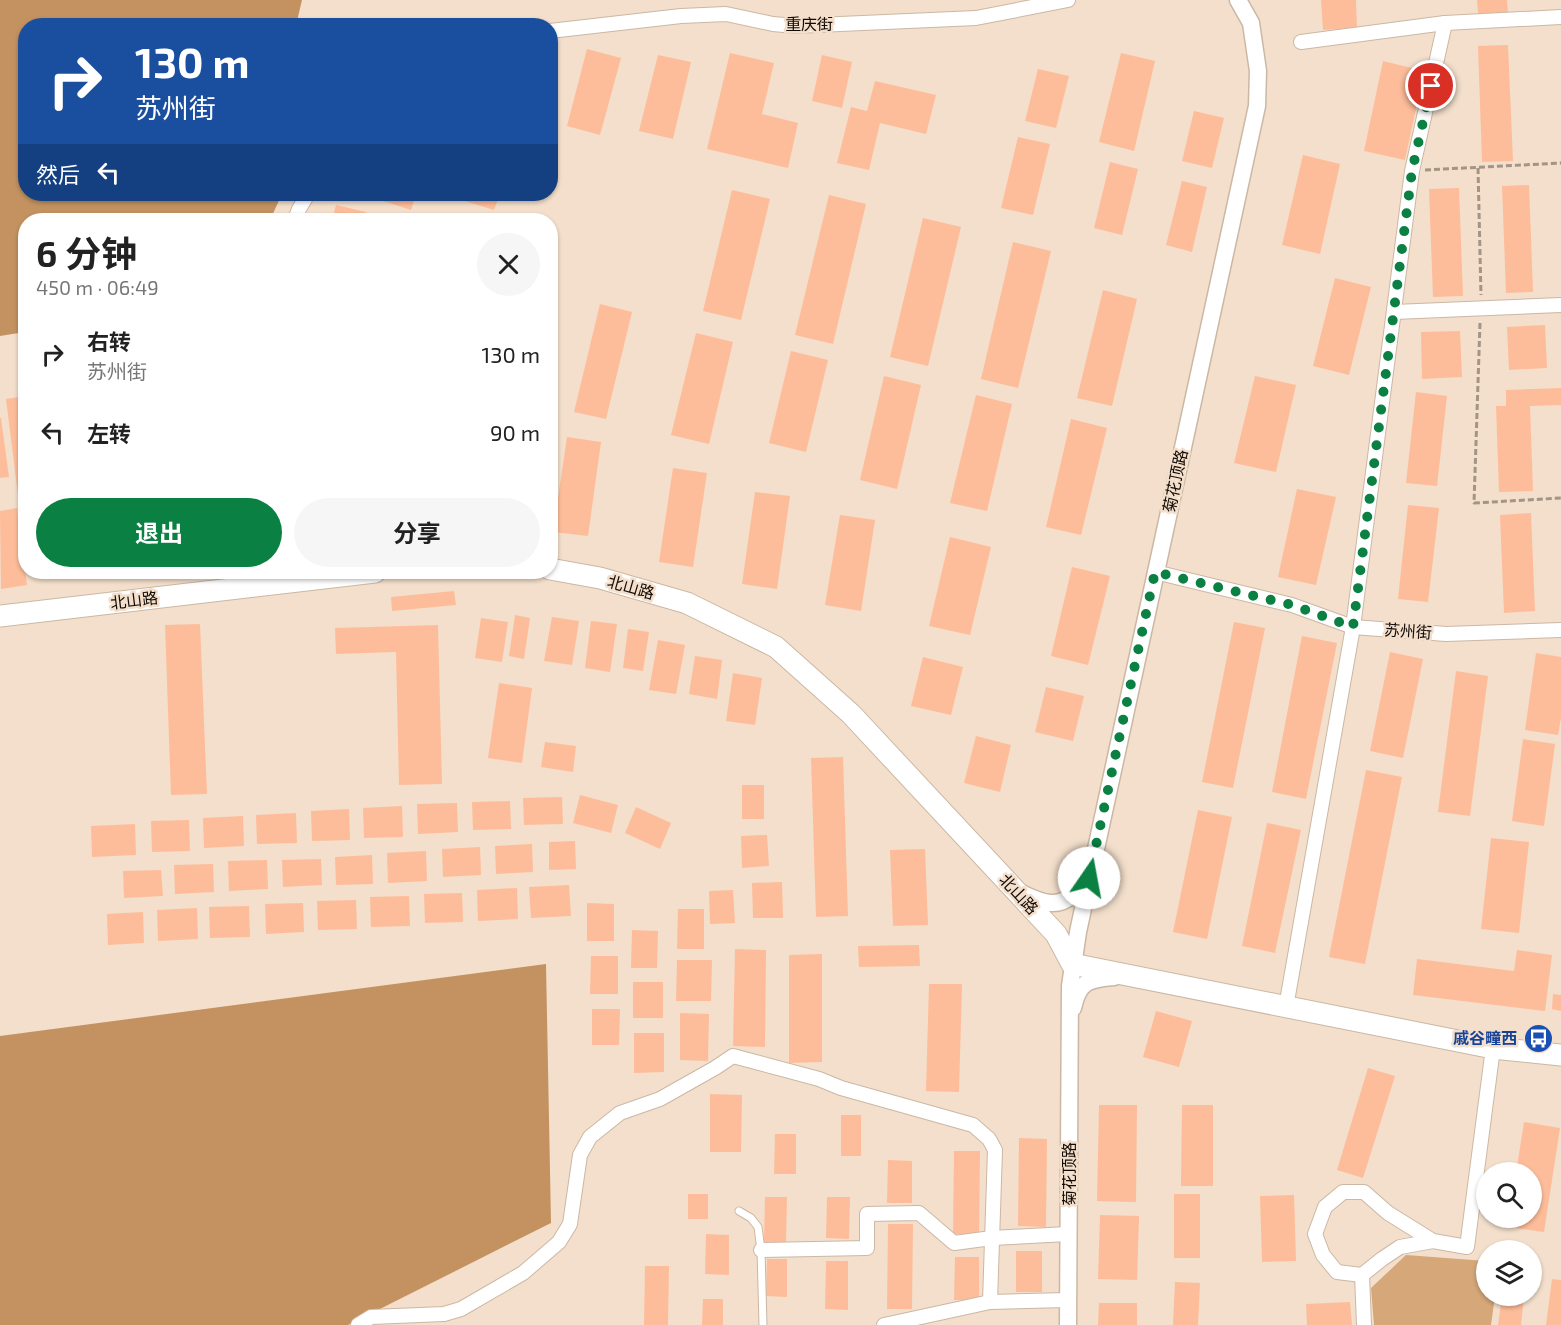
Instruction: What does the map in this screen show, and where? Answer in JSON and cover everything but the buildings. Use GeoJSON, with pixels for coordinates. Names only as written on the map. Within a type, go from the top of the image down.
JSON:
{"type":"FeatureCollection","features":[{"type":"Feature","properties":{"kind":"main road","name":"北山路"},"geometry":{"type":"LineString","coordinates":[[558,570],[600,578],[687,603],[776,647],[851,714],[1056,934],[1072,964]]}},
{"type":"Feature","properties":{"kind":"main road","name":"北山路"},"geometry":{"type":"LineString","coordinates":[[0,616],[275,579]]}},
{"type":"Feature","properties":{"kind":"main road"},"geometry":{"type":"LineString","coordinates":[[1072,964],[1493,1048],[1561,1055]]}},
{"type":"Feature","properties":{"kind":"street","name":"重庆街"},"geometry":{"type":"LineString","coordinates":[[558,30],[681,16],[726,14],[795,26],[976,18],[1068,0]]}},
{"type":"Feature","properties":{"kind":"street","name":"菊花顶路"},"geometry":{"type":"LineString","coordinates":[[1068,1325],[1072,964],[1257,106],[1258,70],[1251,23],[1238,0]]}},
{"type":"Feature","properties":{"kind":"street"},"geometry":{"type":"LineString","coordinates":[[1301,42],[1445,23],[1561,17]]}},
{"type":"Feature","properties":{"kind":"street"},"geometry":{"type":"LineString","coordinates":[[1286,1006],[1353,627],[1412,171],[1445,23]]}},
{"type":"Feature","properties":{"kind":"street"},"geometry":{"type":"LineString","coordinates":[[1394,312],[1561,305]]}},
{"type":"Feature","properties":{"kind":"street","name":"苏州街"},"geometry":{"type":"LineString","coordinates":[[1155,572],[1292,605],[1353,627],[1446,634],[1561,630]]}},
{"type":"Feature","properties":{"kind":"street"},"geometry":{"type":"LineString","coordinates":[[1015,890],[1043,903],[1057,902],[1071,895],[1093,860]]}},
{"type":"Feature","properties":{"kind":"street"},"geometry":{"type":"LineString","coordinates":[[1070,1023],[1077,993],[1084,985],[1095,978],[1137,976]]}},
{"type":"Feature","properties":{"kind":"street"},"geometry":{"type":"LineString","coordinates":[[1433,1241],[1388,1213],[1364,1192],[1343,1192],[1325,1207],[1316,1234],[1323,1256],[1337,1272],[1362,1275],[1382,1258],[1400,1247],[1433,1241],[1467,1247],[1493,1048]]}},
{"type":"Feature","properties":{"kind":"street"},"geometry":{"type":"LineString","coordinates":[[358,1325],[371,1317],[444,1314],[461,1309],[523,1273],[560,1242],[570,1224],[580,1155],[590,1137],[620,1113],[660,1099],[733,1056],[973,1125],[989,1139],[995,1150],[990,1302]]}},
{"type":"Feature","properties":{"kind":"street"},"geometry":{"type":"LineString","coordinates":[[761,1250],[867,1248],[867,1214],[918,1213],[954,1243],[992,1238],[1068,1234]]}},
{"type":"Feature","properties":{"kind":"street"},"geometry":{"type":"LineString","coordinates":[[1362,1275],[1364,1325]]}},
{"type":"Feature","properties":{"kind":"street"},"geometry":{"type":"LineString","coordinates":[[884,1325],[990,1302],[1068,1300]]}},
{"type":"Feature","properties":{"kind":"lane"},"geometry":{"type":"LineString","coordinates":[[739,1211],[752,1218],[758,1227],[764,1325]]}},
{"type":"Feature","properties":{"kind":"path"},"geometry":{"type":"LineString","coordinates":[[1412,171],[1561,163]]}},
{"type":"Feature","properties":{"kind":"path"},"geometry":{"type":"LineString","coordinates":[[1478,168],[1481,309],[1474,503],[1561,498]]}},
{"type":"Feature","properties":{"kind":"shaded area"},"geometry":{"type":"Polygon","coordinates":[[[0,0],[302,0],[298,18],[18,18],[18,201],[279,201],[273,213],[18,213],[18,333],[0,336],[0,0]]]}},
{"type":"Feature","properties":{"kind":"shaded area"},"geometry":{"type":"Polygon","coordinates":[[[546,964],[551,1223],[348,1325],[0,1325],[0,1036],[546,964]]]}},
{"type":"Feature","properties":{"kind":"shaded area"},"geometry":{"type":"Polygon","coordinates":[[[1406,1255],[1476,1260],[1476,1306],[1494,1306],[1491,1325],[1374,1325],[1371,1288],[1406,1255]]]}},
{"type":"Feature","properties":{"kind":"place","name":"戚谷疃西"},"geometry":{"type":"Point","coordinates":[1538,1038]}},
{"type":"Feature","properties":{"kind":"route"},"geometry":{"type":"LineString","coordinates":[[1089,878],[1155,572],[1292,605],[1353,627],[1412,171],[1431,86]]}}]}
